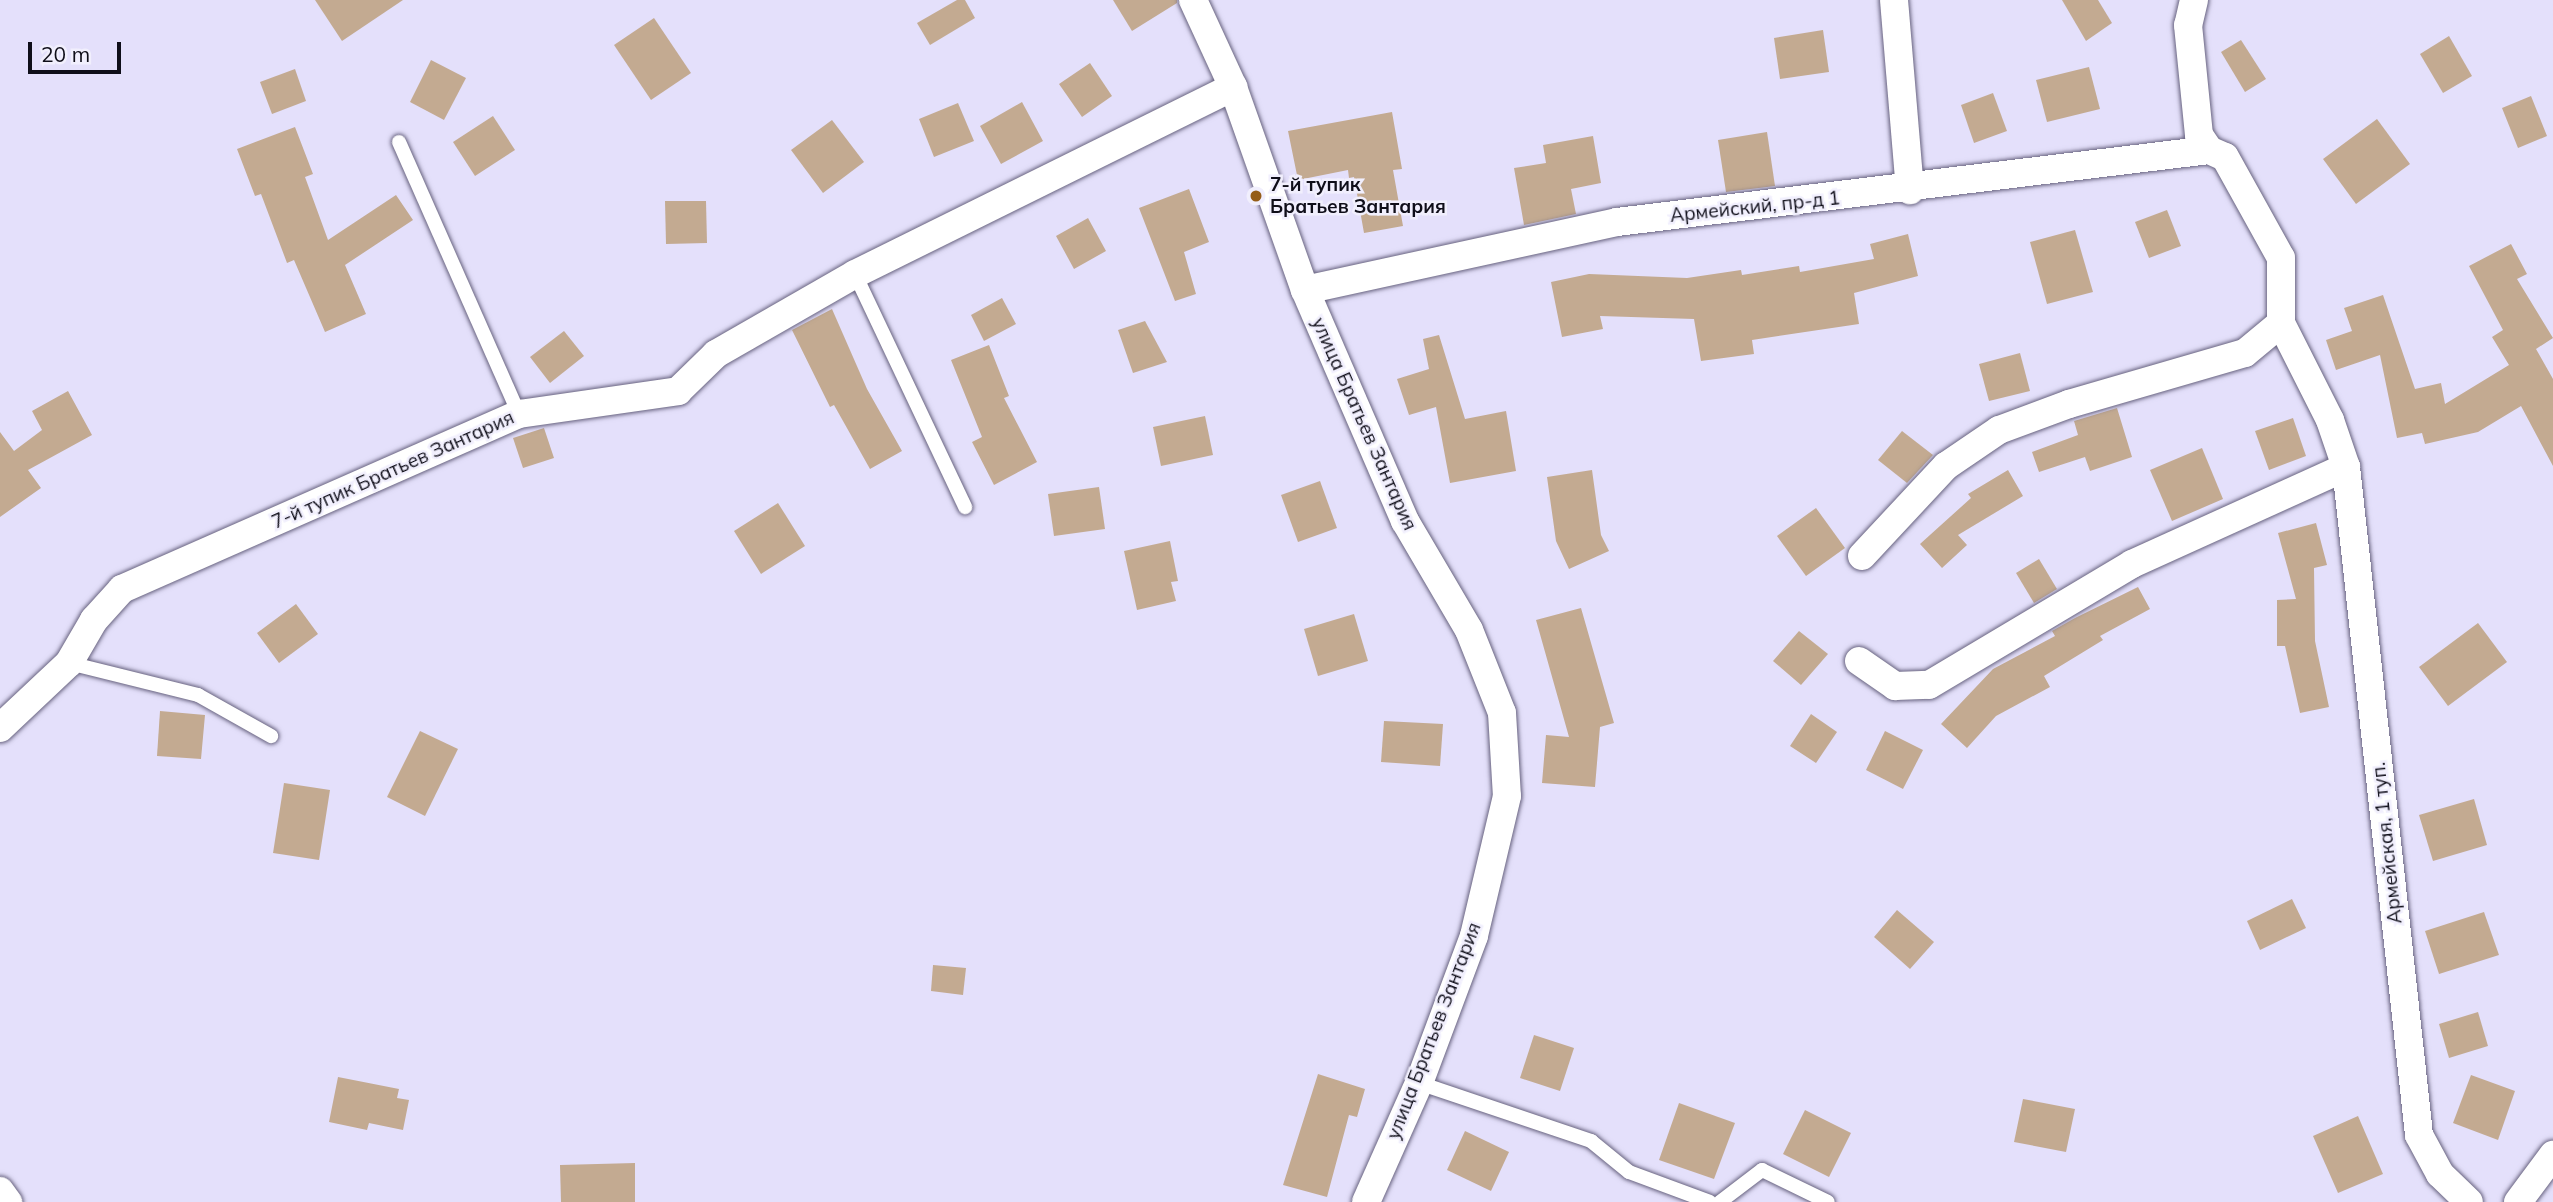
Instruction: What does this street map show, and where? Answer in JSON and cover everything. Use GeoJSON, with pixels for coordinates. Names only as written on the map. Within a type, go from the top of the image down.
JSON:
{"type":"FeatureCollection","features":[{"type":"Feature","properties":{"kind":"street","name":"улица Братьев Зантария"},"geometry":{"type":"LineString","coordinates":[[1193,0],[1233,87],[1305,290],[1405,521],[1469,630],[1502,713],[1507,796],[1474,936],[1419,1083],[1366,1202]]}},
{"type":"Feature","properties":{"kind":"street"},"geometry":{"type":"LineString","coordinates":[[1894,0],[1910,190]]}},
{"type":"Feature","properties":{"kind":"street","name":"Армейская, 1 туп."},"geometry":{"type":"LineString","coordinates":[[2194,0],[2188,25],[2199,135],[2209,150],[2225,158],[2281,258],[2281,323],[2330,420],[2346,467],[2419,1135],[2440,1174],[2469,1202]]}},
{"type":"Feature","properties":{"kind":"street","name":"7-й тупик Братьев Зантария"},"geometry":{"type":"LineString","coordinates":[[0,728],[69,663],[94,620],[122,589],[519,414],[678,391],[716,354],[855,274],[1233,87]]}},
{"type":"Feature","properties":{"kind":"street","name":"Армейский, пр-д 1"},"geometry":{"type":"LineString","coordinates":[[1305,290],[1617,222],[1910,190],[2209,150]]}},
{"type":"Feature","properties":{"kind":"street"},"geometry":{"type":"LineString","coordinates":[[1861,556],[1946,466],[1999,430],[2069,404],[2245,353],[2281,323]]}},
{"type":"Feature","properties":{"kind":"street"},"geometry":{"type":"LineString","coordinates":[[1858,661],[1895,686],[1928,685],[2132,564],[2346,467]]}},
{"type":"Feature","properties":{"kind":"street"},"geometry":{"type":"LineString","coordinates":[[2518,1202],[2553,1155]]}},
{"type":"Feature","properties":{"kind":"street"},"geometry":{"type":"LineString","coordinates":[[0,1191],[8,1202]]}},
{"type":"Feature","properties":{"kind":"lane"},"geometry":{"type":"LineString","coordinates":[[399,142],[519,414]]}},
{"type":"Feature","properties":{"kind":"lane"},"geometry":{"type":"LineString","coordinates":[[855,274],[965,507]]}},
{"type":"Feature","properties":{"kind":"lane"},"geometry":{"type":"LineString","coordinates":[[69,663],[198,695],[271,736]]}},
{"type":"Feature","properties":{"kind":"lane"},"geometry":{"type":"LineString","coordinates":[[1419,1083],[1591,1141],[1629,1172],[1710,1202]]}},
{"type":"Feature","properties":{"kind":"lane"},"geometry":{"type":"LineString","coordinates":[[1720,1202],[1762,1170],[1828,1202]]}},
{"type":"Feature","properties":{"kind":"building"},"geometry":{"type":"Polygon","coordinates":[[[315,0],[403,0],[342,41],[315,0]]]}},
{"type":"Feature","properties":{"kind":"building"},"geometry":{"type":"Polygon","coordinates":[[[957,0],[965,0],[975,18],[930,45],[917,23],[957,0]]]}},
{"type":"Feature","properties":{"kind":"building"},"geometry":{"type":"Polygon","coordinates":[[[1113,0],[1177,0],[1177,3],[1132,31],[1113,0]]]}},
{"type":"Feature","properties":{"kind":"building"},"geometry":{"type":"Polygon","coordinates":[[[2062,0],[2098,0],[2112,23],[2086,41],[2062,0]]]}},
{"type":"Feature","properties":{"kind":"building"},"geometry":{"type":"Polygon","coordinates":[[[654,18],[691,73],[651,100],[614,45],[654,18]]]}},
{"type":"Feature","properties":{"kind":"building"},"geometry":{"type":"Polygon","coordinates":[[[1823,30],[1829,72],[1780,79],[1774,38],[1823,30]]]}},
{"type":"Feature","properties":{"kind":"building"},"geometry":{"type":"Polygon","coordinates":[[[2449,36],[2472,76],[2443,93],[2420,54],[2449,36]]]}},
{"type":"Feature","properties":{"kind":"building"},"geometry":{"type":"Polygon","coordinates":[[[2241,40],[2266,79],[2245,92],[2221,52],[2241,40]]]}},
{"type":"Feature","properties":{"kind":"building"},"geometry":{"type":"Polygon","coordinates":[[[431,60],[466,78],[444,120],[410,102],[431,60]]]}},
{"type":"Feature","properties":{"kind":"building"},"geometry":{"type":"Polygon","coordinates":[[[1090,63],[1112,96],[1082,117],[1059,84],[1090,63]]]}},
{"type":"Feature","properties":{"kind":"building"},"geometry":{"type":"Polygon","coordinates":[[[2089,67],[2100,109],[2047,122],[2036,80],[2089,67]]]}},
{"type":"Feature","properties":{"kind":"building"},"geometry":{"type":"Polygon","coordinates":[[[295,69],[306,101],[272,114],[260,82],[295,69]]]}},
{"type":"Feature","properties":{"kind":"building"},"geometry":{"type":"Polygon","coordinates":[[[1993,93],[2007,131],[1974,143],[1961,105],[1993,93]]]}},
{"type":"Feature","properties":{"kind":"building"},"geometry":{"type":"Polygon","coordinates":[[[2531,96],[2547,136],[2518,148],[2502,108],[2531,96]]]}},
{"type":"Feature","properties":{"kind":"building"},"geometry":{"type":"Polygon","coordinates":[[[1022,102],[1043,141],[1001,164],[980,126],[1022,102]]]}},
{"type":"Feature","properties":{"kind":"building"},"geometry":{"type":"Polygon","coordinates":[[[958,103],[974,141],[934,157],[919,119],[958,103]]]}},
{"type":"Feature","properties":{"kind":"building"},"geometry":{"type":"Polygon","coordinates":[[[1392,112],[1402,169],[1393,170],[1403,226],[1364,233],[1354,177],[1349,178],[1348,170],[1298,180],[1288,131],[1392,112]]]}},
{"type":"Feature","properties":{"kind":"building"},"geometry":{"type":"Polygon","coordinates":[[[493,116],[515,150],[475,176],[453,142],[493,116]]]}},
{"type":"Feature","properties":{"kind":"building"},"geometry":{"type":"Polygon","coordinates":[[[2377,119],[2410,164],[2356,204],[2323,159],[2377,119]]]}},
{"type":"Feature","properties":{"kind":"building"},"geometry":{"type":"Polygon","coordinates":[[[832,120],[864,162],[823,193],[791,150],[832,120]]]}},
{"type":"Feature","properties":{"kind":"building"},"geometry":{"type":"Polygon","coordinates":[[[295,127],[313,174],[305,177],[328,240],[396,195],[413,220],[345,265],[366,314],[325,332],[294,260],[287,263],[261,194],[255,196],[237,149],[295,127]]]}},
{"type":"Feature","properties":{"kind":"building"},"geometry":{"type":"Polygon","coordinates":[[[1767,132],[1775,186],[1726,192],[1718,140],[1767,132]]]}},
{"type":"Feature","properties":{"kind":"building"},"geometry":{"type":"Polygon","coordinates":[[[1593,136],[1601,183],[1571,189],[1576,214],[1524,225],[1514,168],[1546,163],[1543,145],[1593,136]]]}},
{"type":"Feature","properties":{"kind":"building"},"geometry":{"type":"Polygon","coordinates":[[[1189,189],[1209,242],[1184,252],[1196,294],[1175,301],[1139,208],[1189,189]]]}},
{"type":"Feature","properties":{"kind":"building"},"geometry":{"type":"Polygon","coordinates":[[[665,201],[706,201],[707,243],[666,244],[665,201]]]}},
{"type":"Feature","properties":{"kind":"building"},"geometry":{"type":"Polygon","coordinates":[[[2167,210],[2181,246],[2149,258],[2135,222],[2167,210]]]}},
{"type":"Feature","properties":{"kind":"building"},"geometry":{"type":"Polygon","coordinates":[[[1088,218],[1106,251],[1074,269],[1056,236],[1088,218]]]}},
{"type":"Feature","properties":{"kind":"building"},"geometry":{"type":"Polygon","coordinates":[[[2075,230],[2093,292],[2047,304],[2030,242],[2075,230]]]}},
{"type":"Feature","properties":{"kind":"building"},"geometry":{"type":"Polygon","coordinates":[[[1908,234],[1918,276],[1854,293],[1859,324],[1752,340],[1754,354],[1701,361],[1694,319],[1600,316],[1603,329],[1562,337],[1551,282],[1589,274],[1687,278],[1741,270],[1742,275],[1799,266],[1800,272],[1874,259],[1870,244],[1908,234]]]}},
{"type":"Feature","properties":{"kind":"building"},"geometry":{"type":"Polygon","coordinates":[[[2511,244],[2527,274],[2517,279],[2553,338],[2536,349],[2553,379],[2553,466],[2521,406],[2478,432],[2425,444],[2422,433],[2397,438],[2380,355],[2336,370],[2326,340],[2352,331],[2344,308],[2383,295],[2415,389],[2441,383],[2445,404],[2509,365],[2492,337],[2503,330],[2469,266],[2511,244]]]}},
{"type":"Feature","properties":{"kind":"building"},"geometry":{"type":"Polygon","coordinates":[[[1002,298],[1016,324],[984,341],[971,315],[1002,298]]]}},
{"type":"Feature","properties":{"kind":"building"},"geometry":{"type":"Polygon","coordinates":[[[832,309],[867,389],[902,451],[870,469],[834,405],[830,407],[792,330],[832,309]]]}},
{"type":"Feature","properties":{"kind":"building"},"geometry":{"type":"Polygon","coordinates":[[[1145,321],[1167,362],[1133,373],[1118,330],[1145,321]]]}},
{"type":"Feature","properties":{"kind":"building"},"geometry":{"type":"Polygon","coordinates":[[[564,331],[584,356],[550,383],[530,357],[564,331]]]}},
{"type":"Feature","properties":{"kind":"building"},"geometry":{"type":"Polygon","coordinates":[[[1439,335],[1465,419],[1506,411],[1516,471],[1450,483],[1436,407],[1409,415],[1397,379],[1429,369],[1423,339],[1439,335]]]}},
{"type":"Feature","properties":{"kind":"building"},"geometry":{"type":"Polygon","coordinates":[[[989,345],[1009,396],[1004,398],[1037,462],[994,485],[972,442],[982,437],[951,360],[989,345]]]}},
{"type":"Feature","properties":{"kind":"building"},"geometry":{"type":"Polygon","coordinates":[[[2020,353],[2030,391],[1989,401],[1979,364],[2020,353]]]}},
{"type":"Feature","properties":{"kind":"building"},"geometry":{"type":"Polygon","coordinates":[[[68,391],[92,435],[28,470],[41,488],[0,517],[0,432],[14,451],[42,430],[32,411],[68,391]]]}},
{"type":"Feature","properties":{"kind":"building"},"geometry":{"type":"Polygon","coordinates":[[[2117,408],[2132,457],[2090,471],[2085,457],[2039,472],[2032,452],[2078,435],[2074,421],[2117,408]]]}},
{"type":"Feature","properties":{"kind":"building"},"geometry":{"type":"Polygon","coordinates":[[[1205,416],[1213,455],[1161,466],[1153,427],[1205,416]]]}},
{"type":"Feature","properties":{"kind":"building"},"geometry":{"type":"Polygon","coordinates":[[[2293,418],[2306,456],[2269,470],[2255,431],[2293,418]]]}},
{"type":"Feature","properties":{"kind":"building"},"geometry":{"type":"Polygon","coordinates":[[[544,428],[554,458],[523,468],[513,438],[544,428]]]}},
{"type":"Feature","properties":{"kind":"building"},"geometry":{"type":"Polygon","coordinates":[[[1902,431],[1933,455],[1907,483],[1878,460],[1902,431]]]}},
{"type":"Feature","properties":{"kind":"building"},"geometry":{"type":"Polygon","coordinates":[[[2202,448],[2223,499],[2172,521],[2150,470],[2202,448]]]}},
{"type":"Feature","properties":{"kind":"building"},"geometry":{"type":"Polygon","coordinates":[[[1592,470],[1601,535],[1609,551],[1569,569],[1556,541],[1547,477],[1592,470]]]}},
{"type":"Feature","properties":{"kind":"building"},"geometry":{"type":"Polygon","coordinates":[[[2008,470],[2023,496],[1958,535],[1967,545],[1942,568],[1920,544],[1971,498],[1968,494],[2008,470]]]}},
{"type":"Feature","properties":{"kind":"building"},"geometry":{"type":"Polygon","coordinates":[[[1320,481],[1337,528],[1298,542],[1281,495],[1320,481]]]}},
{"type":"Feature","properties":{"kind":"building"},"geometry":{"type":"Polygon","coordinates":[[[1099,487],[1105,529],[1054,536],[1048,494],[1099,487]]]}},
{"type":"Feature","properties":{"kind":"building"},"geometry":{"type":"Polygon","coordinates":[[[778,503],[805,546],[761,574],[734,531],[778,503]]]}},
{"type":"Feature","properties":{"kind":"building"},"geometry":{"type":"Polygon","coordinates":[[[1816,508],[1845,548],[1806,576],[1777,536],[1816,508]]]}},
{"type":"Feature","properties":{"kind":"building"},"geometry":{"type":"Polygon","coordinates":[[[2316,523],[2327,565],[2314,568],[2315,641],[2329,707],[2300,713],[2285,646],[2277,646],[2277,600],[2296,599],[2278,533],[2316,523]]]}},
{"type":"Feature","properties":{"kind":"building"},"geometry":{"type":"Polygon","coordinates":[[[1170,541],[1178,581],[1171,582],[1176,601],[1137,610],[1124,551],[1170,541]]]}},
{"type":"Feature","properties":{"kind":"building"},"geometry":{"type":"Polygon","coordinates":[[[2039,559],[2057,589],[2034,603],[2016,573],[2039,559]]]}},
{"type":"Feature","properties":{"kind":"building"},"geometry":{"type":"Polygon","coordinates":[[[2138,587],[2150,609],[2100,636],[2103,640],[2044,676],[2050,687],[1996,716],[1967,748],[1941,724],[1993,669],[2055,636],[2052,631],[2138,587]]]}},
{"type":"Feature","properties":{"kind":"building"},"geometry":{"type":"Polygon","coordinates":[[[296,604],[318,634],[279,663],[257,633],[296,604]]]}},
{"type":"Feature","properties":{"kind":"building"},"geometry":{"type":"Polygon","coordinates":[[[1581,608],[1614,723],[1600,727],[1595,787],[1542,783],[1546,735],[1569,737],[1536,620],[1581,608]]]}},
{"type":"Feature","properties":{"kind":"building"},"geometry":{"type":"Polygon","coordinates":[[[1354,614],[1368,661],[1318,676],[1304,629],[1354,614]]]}},
{"type":"Feature","properties":{"kind":"building"},"geometry":{"type":"Polygon","coordinates":[[[2478,623],[2507,662],[2448,706],[2419,667],[2478,623]]]}},
{"type":"Feature","properties":{"kind":"building"},"geometry":{"type":"Polygon","coordinates":[[[1799,631],[1828,654],[1801,685],[1773,661],[1799,631]]]}},
{"type":"Feature","properties":{"kind":"building"},"geometry":{"type":"Polygon","coordinates":[[[160,711],[205,715],[201,759],[157,756],[160,711]]]}},
{"type":"Feature","properties":{"kind":"building"},"geometry":{"type":"Polygon","coordinates":[[[1811,714],[1837,732],[1816,763],[1790,746],[1811,714]]]}},
{"type":"Feature","properties":{"kind":"building"},"geometry":{"type":"Polygon","coordinates":[[[1384,721],[1443,724],[1440,766],[1381,762],[1384,721]]]}},
{"type":"Feature","properties":{"kind":"building"},"geometry":{"type":"Polygon","coordinates":[[[420,731],[458,749],[425,816],[387,797],[420,731]]]}},
{"type":"Feature","properties":{"kind":"building"},"geometry":{"type":"Polygon","coordinates":[[[1885,731],[1923,750],[1903,789],[1866,770],[1885,731]]]}},
{"type":"Feature","properties":{"kind":"building"},"geometry":{"type":"Polygon","coordinates":[[[284,783],[330,790],[319,860],[273,853],[284,783]]]}},
{"type":"Feature","properties":{"kind":"building"},"geometry":{"type":"Polygon","coordinates":[[[2474,799],[2487,845],[2433,861],[2419,815],[2474,799]]]}},
{"type":"Feature","properties":{"kind":"building"},"geometry":{"type":"Polygon","coordinates":[[[2292,899],[2306,928],[2260,950],[2247,921],[2292,899]]]}},
{"type":"Feature","properties":{"kind":"building"},"geometry":{"type":"Polygon","coordinates":[[[1897,910],[1934,942],[1910,969],[1874,937],[1897,910]]]}},
{"type":"Feature","properties":{"kind":"building"},"geometry":{"type":"Polygon","coordinates":[[[2484,912],[2499,955],[2439,974],[2425,931],[2484,912]]]}},
{"type":"Feature","properties":{"kind":"building"},"geometry":{"type":"Polygon","coordinates":[[[933,965],[966,968],[963,995],[931,991],[933,965]]]}},
{"type":"Feature","properties":{"kind":"building"},"geometry":{"type":"Polygon","coordinates":[[[2478,1012],[2488,1046],[2449,1058],[2439,1024],[2478,1012]]]}},
{"type":"Feature","properties":{"kind":"building"},"geometry":{"type":"Polygon","coordinates":[[[1534,1035],[1574,1048],[1560,1091],[1520,1078],[1534,1035]]]}},
{"type":"Feature","properties":{"kind":"building"},"geometry":{"type":"Polygon","coordinates":[[[1318,1074],[1365,1089],[1357,1117],[1349,1115],[1327,1197],[1283,1185],[1318,1074]]]}},
{"type":"Feature","properties":{"kind":"building"},"geometry":{"type":"Polygon","coordinates":[[[2471,1075],[2515,1091],[2498,1140],[2453,1123],[2471,1075]]]}},
{"type":"Feature","properties":{"kind":"building"},"geometry":{"type":"Polygon","coordinates":[[[338,1077],[399,1089],[397,1098],[409,1100],[403,1130],[369,1123],[367,1130],[329,1122],[338,1077]]]}},
{"type":"Feature","properties":{"kind":"building"},"geometry":{"type":"Polygon","coordinates":[[[2023,1099],[2075,1109],[2066,1152],[2014,1142],[2023,1099]]]}},
{"type":"Feature","properties":{"kind":"building"},"geometry":{"type":"Polygon","coordinates":[[[1679,1103],[1735,1123],[1714,1179],[1659,1160],[1679,1103]]]}},
{"type":"Feature","properties":{"kind":"building"},"geometry":{"type":"Polygon","coordinates":[[[1805,1110],[1851,1133],[1829,1177],[1783,1154],[1805,1110]]]}},
{"type":"Feature","properties":{"kind":"building"},"geometry":{"type":"Polygon","coordinates":[[[2358,1116],[2383,1174],[2338,1193],[2313,1136],[2358,1116]]]}},
{"type":"Feature","properties":{"kind":"building"},"geometry":{"type":"Polygon","coordinates":[[[1465,1131],[1509,1152],[1491,1191],[1447,1170],[1465,1131]]]}},
{"type":"Feature","properties":{"kind":"building"},"geometry":{"type":"Polygon","coordinates":[[[635,1163],[635,1202],[561,1202],[560,1165],[635,1163]]]}},
{"type":"Feature","properties":{"kind":"place","name":"7-й тупик Братьев Зантария"},"geometry":{"type":"Point","coordinates":[1256,196]}}]}
